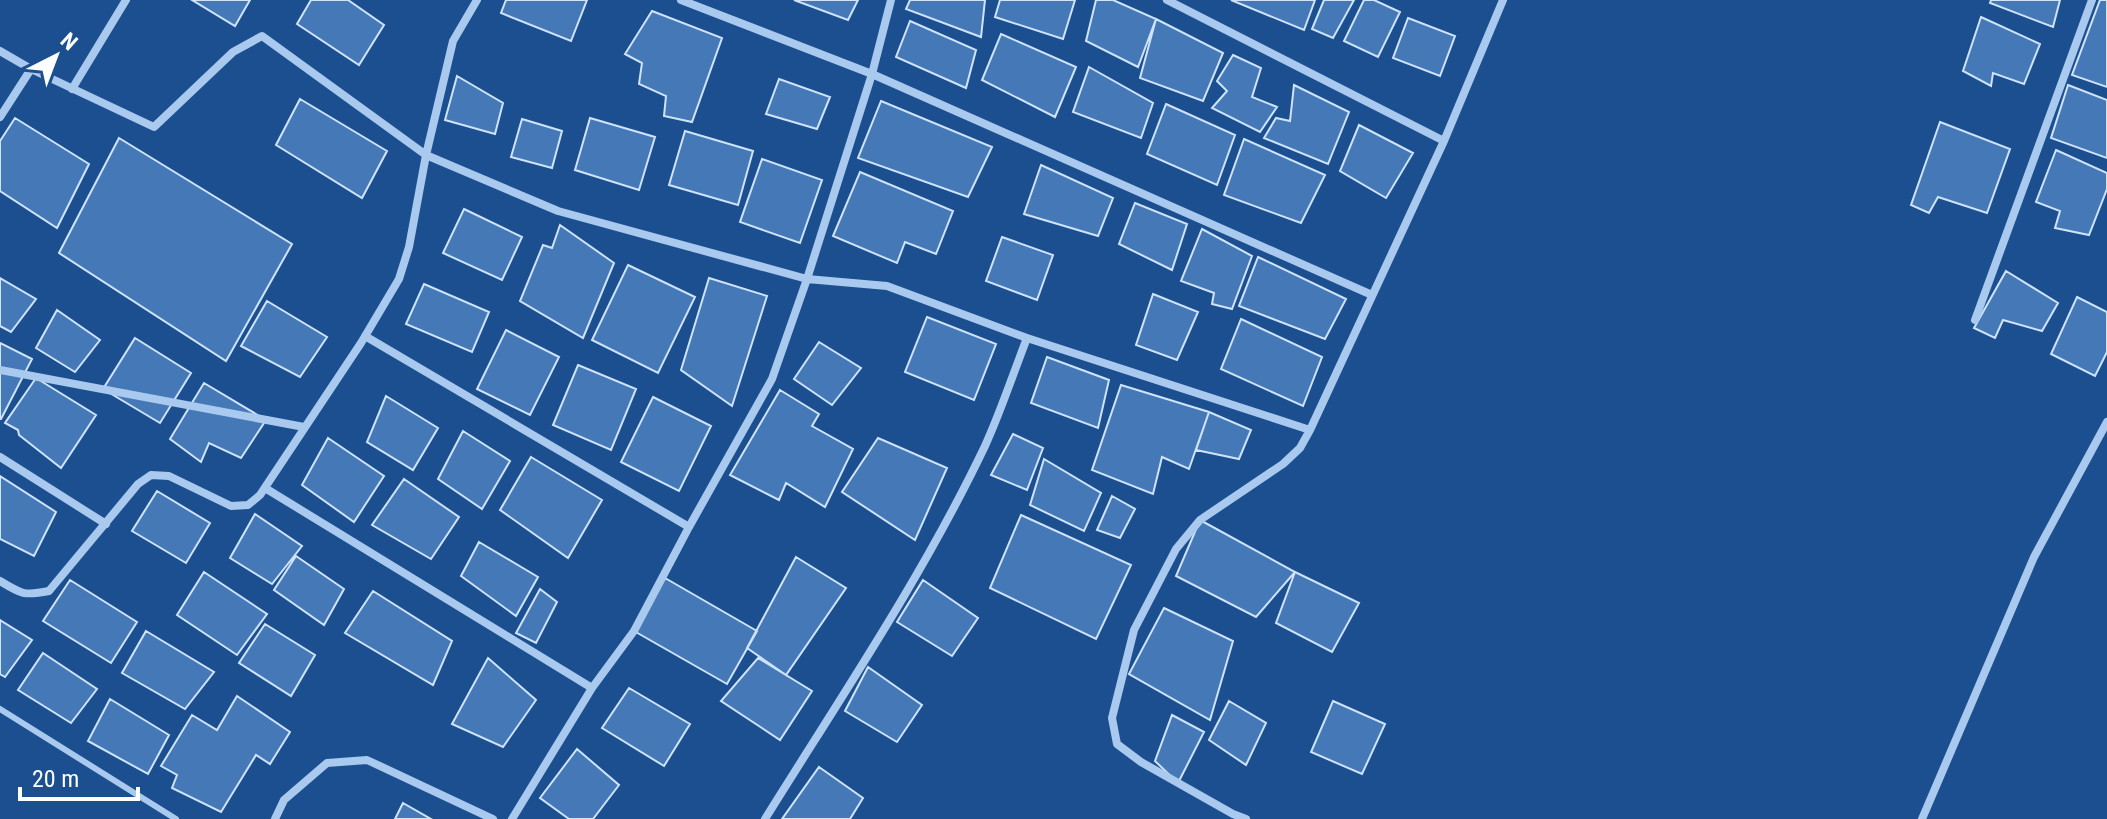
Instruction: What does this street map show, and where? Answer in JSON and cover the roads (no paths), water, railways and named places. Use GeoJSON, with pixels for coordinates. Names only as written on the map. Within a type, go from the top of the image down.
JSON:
{"type":"FeatureCollection","features":[{"type":"Feature","properties":{"kind":"street"},"geometry":{"type":"LineString","coordinates":[[72,89],[126,0]]}},
{"type":"Feature","properties":{"kind":"street"},"geometry":{"type":"LineString","coordinates":[[0,581],[19,593],[49,591],[138,484],[151,475],[169,476],[231,506],[248,505],[260,495],[399,279],[409,247],[426,155],[453,41],[477,0]]}},
{"type":"Feature","properties":{"kind":"street"},"geometry":{"type":"LineString","coordinates":[[681,0],[872,74],[1372,295]]}},
{"type":"Feature","properties":{"kind":"street"},"geometry":{"type":"LineString","coordinates":[[512,819],[592,688],[634,631],[772,379],[872,74],[891,0]]}},
{"type":"Feature","properties":{"kind":"street"},"geometry":{"type":"LineString","coordinates":[[1167,0],[1444,141]]}},
{"type":"Feature","properties":{"kind":"street"},"geometry":{"type":"LineString","coordinates":[[1246,819],[1141,762],[1117,744],[1112,718],[1134,630],[1176,549],[1200,520],[1283,464],[1300,448],[1444,141],[1503,0]]}},
{"type":"Feature","properties":{"kind":"street"},"geometry":{"type":"LineString","coordinates":[[1975,320],[2092,0]]}},
{"type":"Feature","properties":{"kind":"street"},"geometry":{"type":"LineString","coordinates":[[0,51],[31,69],[154,127],[233,52],[262,36],[426,155],[558,211],[807,279],[887,286],[1027,338],[1310,430]]}},
{"type":"Feature","properties":{"kind":"street"},"geometry":{"type":"LineString","coordinates":[[0,117],[31,69]]}},
{"type":"Feature","properties":{"kind":"street"},"geometry":{"type":"LineString","coordinates":[[365,336],[689,527]]}},
{"type":"Feature","properties":{"kind":"street"},"geometry":{"type":"LineString","coordinates":[[765,819],[936,539],[985,445],[1027,338]]}},
{"type":"Feature","properties":{"kind":"street"},"geometry":{"type":"LineString","coordinates":[[0,370],[304,427]]}},
{"type":"Feature","properties":{"kind":"street"},"geometry":{"type":"LineString","coordinates":[[1922,819],[2034,557],[2107,422]]}},
{"type":"Feature","properties":{"kind":"street"},"geometry":{"type":"LineString","coordinates":[[0,457],[106,524]]}},
{"type":"Feature","properties":{"kind":"street"},"geometry":{"type":"LineString","coordinates":[[265,488],[592,688]]}},
{"type":"Feature","properties":{"kind":"street"},"geometry":{"type":"LineString","coordinates":[[275,819],[284,800],[327,763],[367,760],[493,819]]}},
{"type":"Feature","properties":{"kind":"lane"},"geometry":{"type":"LineString","coordinates":[[0,709],[176,819]]}}]}
